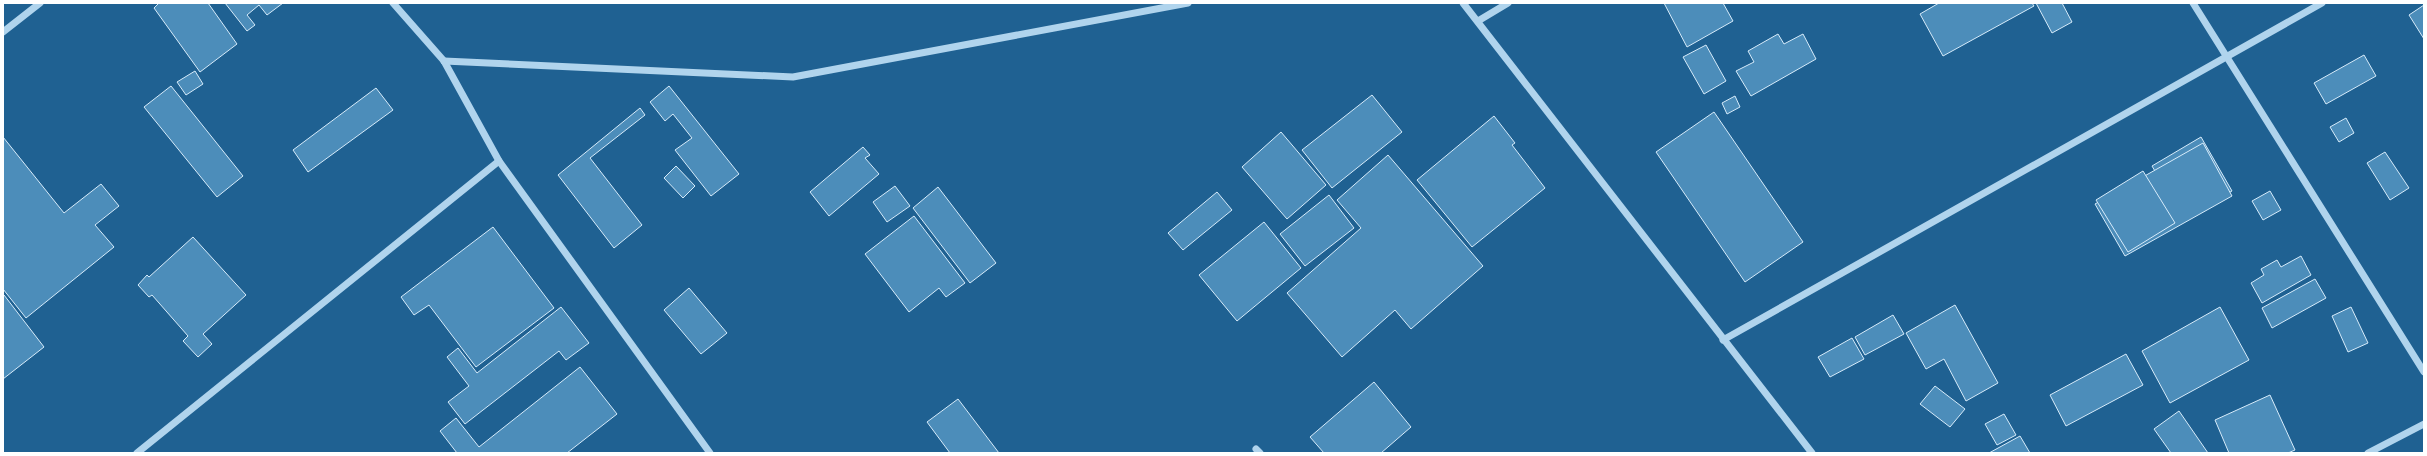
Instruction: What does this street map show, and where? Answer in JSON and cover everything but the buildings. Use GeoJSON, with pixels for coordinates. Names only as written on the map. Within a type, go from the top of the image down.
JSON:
{"type":"FeatureCollection","features":[{"type":"Feature","properties":{"kind":"street"},"geometry":{"type":"LineString","coordinates":[[3,32],[40,3]]}},
{"type":"Feature","properties":{"kind":"street"},"geometry":{"type":"LineString","coordinates":[[392,3],[444,61],[499,161],[710,453]]}},
{"type":"Feature","properties":{"kind":"street"},"geometry":{"type":"LineString","coordinates":[[444,61],[793,77],[1188,3]]}},
{"type":"Feature","properties":{"kind":"street"},"geometry":{"type":"LineString","coordinates":[[1463,3],[1722,340],[1812,453]]}},
{"type":"Feature","properties":{"kind":"street"},"geometry":{"type":"LineString","coordinates":[[1478,21],[1508,3]]}},
{"type":"Feature","properties":{"kind":"street"},"geometry":{"type":"LineString","coordinates":[[2193,3],[2424,372]]}},
{"type":"Feature","properties":{"kind":"street"},"geometry":{"type":"LineString","coordinates":[[1722,340],[2322,3]]}},
{"type":"Feature","properties":{"kind":"street"},"geometry":{"type":"LineString","coordinates":[[137,453],[499,161]]}},
{"type":"Feature","properties":{"kind":"street"},"geometry":{"type":"LineString","coordinates":[[2368,453],[2424,424]]}}]}
